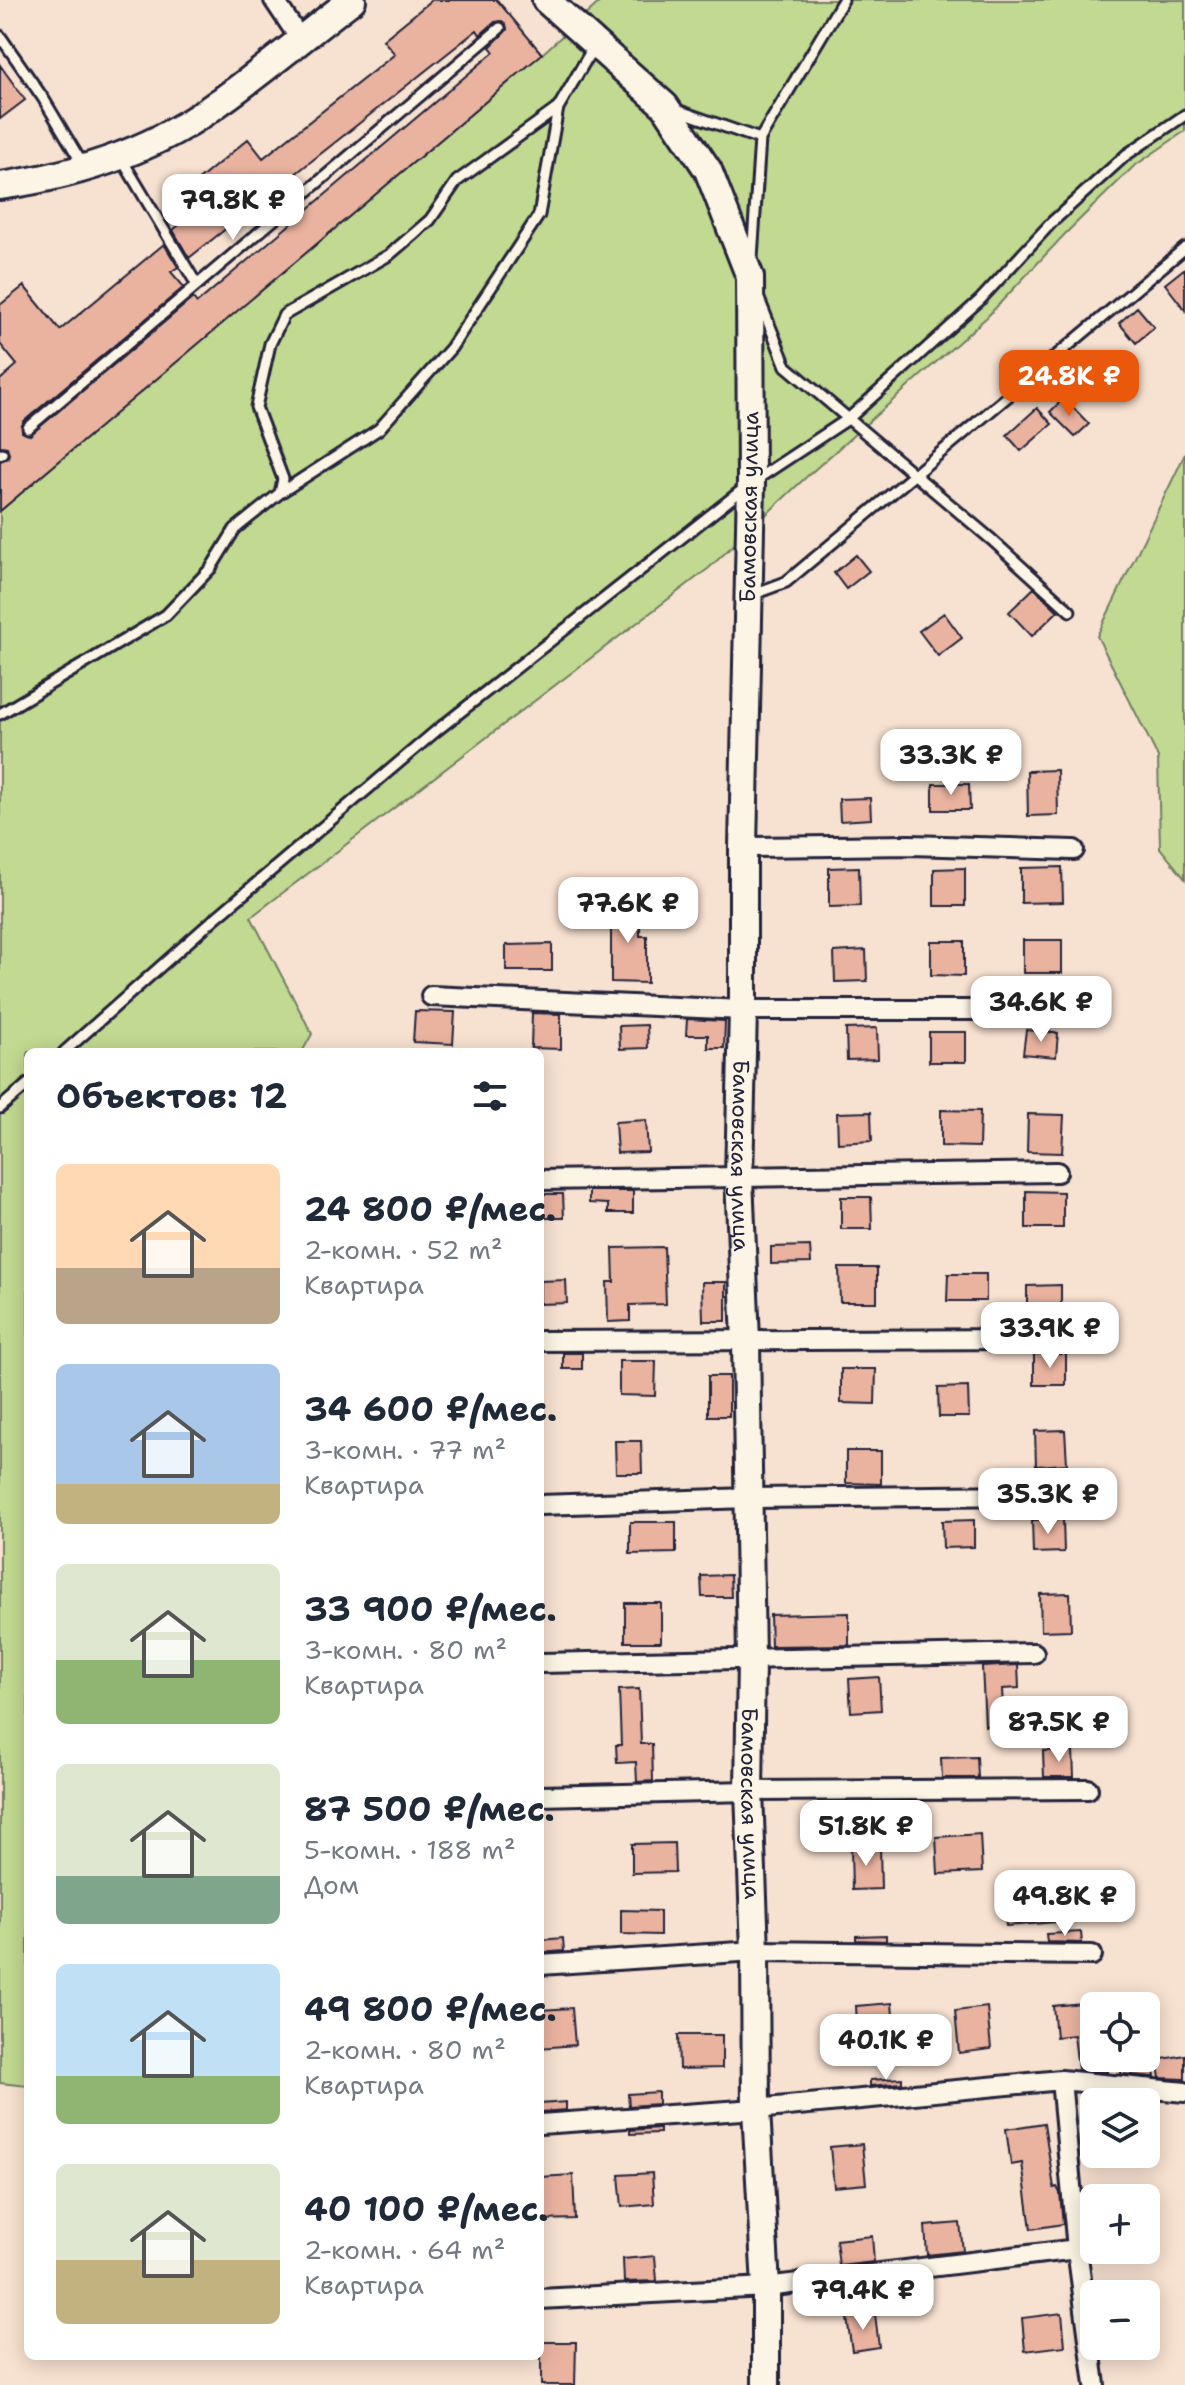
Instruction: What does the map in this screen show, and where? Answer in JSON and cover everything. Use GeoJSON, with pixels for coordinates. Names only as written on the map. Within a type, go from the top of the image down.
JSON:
{"type":"FeatureCollection","features":[{"type":"Feature","properties":{"kind":"street"},"geometry":{"type":"LineString","coordinates":[[274,0],[300,39]]}},
{"type":"Feature","properties":{"kind":"street"},"geometry":{"type":"LineString","coordinates":[[0,186],[38,181],[84,168],[120,157],[152,142],[219,103],[352,0]]}},
{"type":"Feature","properties":{"kind":"street","name":"Бамовская улица"},"geometry":{"type":"LineString","coordinates":[[546,0],[665,106],[708,170],[750,277],[751,483],[739,1178],[749,1498],[749,1791],[755,1951],[756,2109],[766,2287],[766,2385]]}},
{"type":"Feature","properties":{"kind":"street"},"geometry":{"type":"LineString","coordinates":[[743,847],[910,845],[1074,850]]}},
{"type":"Feature","properties":{"kind":"street"},"geometry":{"type":"LineString","coordinates":[[431,996],[743,1010],[1083,1010]]}},
{"type":"Feature","properties":{"kind":"street"},"geometry":{"type":"LineString","coordinates":[[544,1180],[1057,1172]]}},
{"type":"Feature","properties":{"kind":"street"},"geometry":{"type":"LineString","coordinates":[[544,1341],[1057,1339]]}},
{"type":"Feature","properties":{"kind":"street"},"geometry":{"type":"LineString","coordinates":[[544,1505],[749,1498],[1022,1495]]}},
{"type":"Feature","properties":{"kind":"street"},"geometry":{"type":"LineString","coordinates":[[544,1663],[1034,1653]]}},
{"type":"Feature","properties":{"kind":"street"},"geometry":{"type":"LineString","coordinates":[[544,1796],[1088,1789]]}},
{"type":"Feature","properties":{"kind":"street"},"geometry":{"type":"LineString","coordinates":[[544,1965],[755,1951],[1092,1955]]}},
{"type":"Feature","properties":{"kind":"street"},"geometry":{"type":"LineString","coordinates":[[1061,2080],[1077,2249],[1095,2385]]}},
{"type":"Feature","properties":{"kind":"street"},"geometry":{"type":"LineString","coordinates":[[544,2124],[756,2109],[1061,2080],[1185,2092]]}},
{"type":"Feature","properties":{"kind":"street"},"geometry":{"type":"LineString","coordinates":[[544,2299],[766,2287],[1077,2249]]}},
{"type":"Feature","properties":{"kind":"lane"},"geometry":{"type":"LineString","coordinates":[[843,0],[760,139],[750,277],[786,366],[915,474],[1070,611]]}},
{"type":"Feature","properties":{"kind":"lane"},"geometry":{"type":"LineString","coordinates":[[28,428],[500,28]]}},
{"type":"Feature","properties":{"kind":"lane"},"geometry":{"type":"LineString","coordinates":[[0,36],[43,98],[84,168]]}},
{"type":"Feature","properties":{"kind":"lane"},"geometry":{"type":"LineString","coordinates":[[0,714],[166,615],[211,568],[235,529],[280,493],[379,429],[451,348],[539,215],[558,108],[596,43]]}},
{"type":"Feature","properties":{"kind":"lane"},"geometry":{"type":"LineString","coordinates":[[665,106],[760,139]]}},
{"type":"Feature","properties":{"kind":"lane"},"geometry":{"type":"LineString","coordinates":[[280,493],[283,479],[256,407],[270,344],[284,315],[389,255],[430,220],[457,181],[558,108]]}},
{"type":"Feature","properties":{"kind":"lane"},"geometry":{"type":"LineString","coordinates":[[69,1048],[213,920],[436,731],[751,483],[848,419],[980,300],[1052,222],[1126,155],[1185,115]]}},
{"type":"Feature","properties":{"kind":"lane"},"geometry":{"type":"LineString","coordinates":[[120,157],[197,285]]}},
{"type":"Feature","properties":{"kind":"lane"},"geometry":{"type":"LineString","coordinates":[[748,596],[786,582],[1185,248]]}},
{"type":"Feature","properties":{"kind":"lane"},"geometry":{"type":"LineString","coordinates":[[0,1108],[24,1087]]}},
{"type":"Feature","properties":{"kind":"green space"},"geometry":{"type":"Polygon","coordinates":[[[602,0],[1185,0],[1185,131],[1133,167],[987,317],[709,568],[251,917],[312,1034],[304,1048],[24,1048],[24,2086],[0,2083],[0,511],[602,0]]]}},
{"type":"Feature","properties":{"kind":"green space"},"geometry":{"type":"Polygon","coordinates":[[[1185,454],[1185,879],[1160,848],[1158,757],[1097,636],[1185,454]]]}},
{"type":"Feature","properties":{"kind":"building"},"geometry":{"type":"Polygon","coordinates":[[[432,0],[497,0],[542,54],[0,511],[0,461],[8,458],[9,453],[7,447],[0,446],[0,380],[17,365],[0,344],[0,305],[24,286],[60,330],[164,244],[178,267],[171,272],[184,287],[23,422],[22,432],[30,435],[193,298],[197,303],[494,52],[490,47],[507,30],[502,21],[495,22],[480,35],[477,30],[189,258],[173,230],[190,216],[177,198],[248,139],[263,158],[395,54],[383,40],[432,0]]]}},
{"type":"Feature","properties":{"kind":"building"},"geometry":{"type":"Polygon","coordinates":[[[0,65],[25,100],[0,119],[0,65]]]}},
{"type":"Feature","properties":{"kind":"building"},"geometry":{"type":"Polygon","coordinates":[[[1185,268],[1185,310],[1165,284],[1185,268]]]}},
{"type":"Feature","properties":{"kind":"building"},"geometry":{"type":"Polygon","coordinates":[[[1137,307],[1154,327],[1136,343],[1119,323],[1137,307]]]}},
{"type":"Feature","properties":{"kind":"building"},"geometry":{"type":"Polygon","coordinates":[[[1064,398],[1089,424],[1075,437],[1050,412],[1064,398]]]}},
{"type":"Feature","properties":{"kind":"building"},"geometry":{"type":"Polygon","coordinates":[[[1037,408],[1052,424],[1021,451],[1007,435],[1037,408]]]}},
{"type":"Feature","properties":{"kind":"building"},"geometry":{"type":"Polygon","coordinates":[[[856,555],[869,571],[846,589],[834,573],[856,555]]]}},
{"type":"Feature","properties":{"kind":"building"},"geometry":{"type":"Polygon","coordinates":[[[1034,588],[1058,611],[1032,636],[1009,612],[1034,588]]]}},
{"type":"Feature","properties":{"kind":"building"},"geometry":{"type":"Polygon","coordinates":[[[944,613],[962,638],[938,656],[919,631],[944,613]]]}},
{"type":"Feature","properties":{"kind":"building"},"geometry":{"type":"Polygon","coordinates":[[[1057,770],[1058,815],[1028,816],[1027,771],[1057,770]]]}},
{"type":"Feature","properties":{"kind":"building"},"geometry":{"type":"Polygon","coordinates":[[[933,784],[969,784],[970,810],[933,810],[933,784]]]}},
{"type":"Feature","properties":{"kind":"building"},"geometry":{"type":"Polygon","coordinates":[[[870,798],[871,819],[840,821],[839,799],[870,798]]]}},
{"type":"Feature","properties":{"kind":"building"},"geometry":{"type":"Polygon","coordinates":[[[859,867],[860,906],[829,907],[829,868],[859,867]]]}},
{"type":"Feature","properties":{"kind":"building"},"geometry":{"type":"Polygon","coordinates":[[[1062,867],[1063,902],[1021,903],[1021,868],[1062,867]]]}},
{"type":"Feature","properties":{"kind":"building"},"geometry":{"type":"Polygon","coordinates":[[[965,868],[965,906],[934,906],[934,869],[965,868]]]}},
{"type":"Feature","properties":{"kind":"building"},"geometry":{"type":"Polygon","coordinates":[[[611,903],[640,903],[640,936],[647,936],[647,983],[611,982],[611,903]]]}},
{"type":"Feature","properties":{"kind":"building"},"geometry":{"type":"Polygon","coordinates":[[[1023,940],[1062,940],[1062,973],[1023,973],[1023,940]]]}},
{"type":"Feature","properties":{"kind":"building"},"geometry":{"type":"Polygon","coordinates":[[[931,941],[964,941],[964,976],[931,975],[931,941]]]}},
{"type":"Feature","properties":{"kind":"building"},"geometry":{"type":"Polygon","coordinates":[[[552,944],[552,971],[506,971],[506,945],[552,944]]]}},
{"type":"Feature","properties":{"kind":"building"},"geometry":{"type":"Polygon","coordinates":[[[866,950],[867,981],[835,982],[834,952],[866,950]]]}},
{"type":"Feature","properties":{"kind":"building"},"geometry":{"type":"Polygon","coordinates":[[[415,1011],[455,1012],[453,1044],[413,1042],[415,1011]]]}},
{"type":"Feature","properties":{"kind":"building"},"geometry":{"type":"Polygon","coordinates":[[[532,1013],[561,1014],[561,1049],[531,1048],[532,1013]]]}},
{"type":"Feature","properties":{"kind":"building"},"geometry":{"type":"Polygon","coordinates":[[[687,1019],[725,1021],[724,1048],[708,1048],[708,1035],[686,1035],[687,1019]]]}},
{"type":"Feature","properties":{"kind":"building"},"geometry":{"type":"Polygon","coordinates":[[[647,1025],[648,1048],[620,1049],[619,1026],[647,1025]]]}},
{"type":"Feature","properties":{"kind":"building"},"geometry":{"type":"Polygon","coordinates":[[[877,1028],[878,1059],[847,1060],[846,1029],[877,1028]]]}},
{"type":"Feature","properties":{"kind":"building"},"geometry":{"type":"Polygon","coordinates":[[[1026,1030],[1058,1033],[1056,1057],[1023,1054],[1026,1030]]]}},
{"type":"Feature","properties":{"kind":"building"},"geometry":{"type":"Polygon","coordinates":[[[929,1032],[966,1032],[966,1062],[929,1062],[929,1032]]]}},
{"type":"Feature","properties":{"kind":"building"},"geometry":{"type":"Polygon","coordinates":[[[941,1110],[980,1111],[979,1147],[941,1146],[941,1110]]]}},
{"type":"Feature","properties":{"kind":"building"},"geometry":{"type":"Polygon","coordinates":[[[871,1112],[872,1141],[838,1143],[837,1113],[871,1112]]]}},
{"type":"Feature","properties":{"kind":"building"},"geometry":{"type":"Polygon","coordinates":[[[1028,1114],[1064,1115],[1062,1153],[1027,1152],[1028,1114]]]}},
{"type":"Feature","properties":{"kind":"building"},"geometry":{"type":"Polygon","coordinates":[[[646,1120],[648,1152],[617,1153],[615,1122],[646,1120]]]}},
{"type":"Feature","properties":{"kind":"building"},"geometry":{"type":"Polygon","coordinates":[[[589,1191],[633,1191],[633,1213],[608,1213],[608,1204],[589,1203],[589,1191]]]}},
{"type":"Feature","properties":{"kind":"building"},"geometry":{"type":"Polygon","coordinates":[[[1026,1191],[1063,1192],[1063,1228],[1026,1228],[1026,1191]]]}},
{"type":"Feature","properties":{"kind":"building"},"geometry":{"type":"Polygon","coordinates":[[[544,1194],[563,1194],[564,1218],[544,1218],[544,1194]]]}},
{"type":"Feature","properties":{"kind":"building"},"geometry":{"type":"Polygon","coordinates":[[[841,1197],[871,1197],[872,1229],[841,1229],[841,1197]]]}},
{"type":"Feature","properties":{"kind":"building"},"geometry":{"type":"Polygon","coordinates":[[[810,1246],[811,1263],[771,1264],[771,1247],[810,1246]]]}},
{"type":"Feature","properties":{"kind":"building"},"geometry":{"type":"Polygon","coordinates":[[[664,1247],[666,1304],[630,1305],[630,1321],[608,1322],[607,1282],[614,1282],[613,1248],[664,1247]]]}},
{"type":"Feature","properties":{"kind":"building"},"geometry":{"type":"Polygon","coordinates":[[[839,1268],[877,1268],[877,1302],[840,1302],[839,1268]]]}},
{"type":"Feature","properties":{"kind":"building"},"geometry":{"type":"Polygon","coordinates":[[[948,1274],[986,1274],[986,1301],[947,1301],[948,1274]]]}},
{"type":"Feature","properties":{"kind":"building"},"geometry":{"type":"Polygon","coordinates":[[[566,1280],[567,1303],[544,1304],[544,1281],[566,1280]]]}},
{"type":"Feature","properties":{"kind":"building"},"geometry":{"type":"Polygon","coordinates":[[[702,1282],[726,1282],[726,1321],[703,1321],[702,1282]]]}},
{"type":"Feature","properties":{"kind":"building"},"geometry":{"type":"Polygon","coordinates":[[[1061,1285],[1061,1310],[1027,1310],[1027,1286],[1061,1285]]]}},
{"type":"Feature","properties":{"kind":"building"},"geometry":{"type":"Polygon","coordinates":[[[563,1353],[582,1353],[582,1369],[563,1369],[563,1353]]]}},
{"type":"Feature","properties":{"kind":"building"},"geometry":{"type":"Polygon","coordinates":[[[1034,1354],[1066,1354],[1066,1385],[1034,1385],[1034,1354]]]}},
{"type":"Feature","properties":{"kind":"building"},"geometry":{"type":"Polygon","coordinates":[[[619,1361],[656,1361],[655,1396],[619,1395],[619,1361]]]}},
{"type":"Feature","properties":{"kind":"building"},"geometry":{"type":"Polygon","coordinates":[[[841,1369],[876,1369],[875,1404],[841,1403],[841,1369]]]}},
{"type":"Feature","properties":{"kind":"building"},"geometry":{"type":"Polygon","coordinates":[[[708,1376],[729,1376],[729,1416],[708,1416],[708,1376]]]}},
{"type":"Feature","properties":{"kind":"building"},"geometry":{"type":"Polygon","coordinates":[[[968,1387],[969,1417],[939,1417],[938,1388],[968,1387]]]}},
{"type":"Feature","properties":{"kind":"building"},"geometry":{"type":"Polygon","coordinates":[[[1065,1430],[1067,1464],[1036,1466],[1035,1431],[1065,1430]]]}},
{"type":"Feature","properties":{"kind":"building"},"geometry":{"type":"Polygon","coordinates":[[[615,1441],[641,1441],[642,1473],[616,1473],[615,1441]]]}},
{"type":"Feature","properties":{"kind":"building"},"geometry":{"type":"Polygon","coordinates":[[[846,1451],[881,1451],[881,1484],[846,1483],[846,1451]]]}},
{"type":"Feature","properties":{"kind":"building"},"geometry":{"type":"Polygon","coordinates":[[[1063,1519],[1064,1552],[1033,1553],[1032,1520],[1063,1519]]]}},
{"type":"Feature","properties":{"kind":"building"},"geometry":{"type":"Polygon","coordinates":[[[974,1520],[974,1547],[943,1548],[942,1521],[974,1520]]]}},
{"type":"Feature","properties":{"kind":"building"},"geometry":{"type":"Polygon","coordinates":[[[630,1522],[676,1522],[676,1553],[630,1554],[630,1522]]]}},
{"type":"Feature","properties":{"kind":"building"},"geometry":{"type":"Polygon","coordinates":[[[730,1575],[731,1597],[702,1597],[701,1576],[730,1575]]]}},
{"type":"Feature","properties":{"kind":"building"},"geometry":{"type":"Polygon","coordinates":[[[1070,1593],[1071,1630],[1041,1631],[1040,1594],[1070,1593]]]}},
{"type":"Feature","properties":{"kind":"building"},"geometry":{"type":"Polygon","coordinates":[[[625,1603],[661,1603],[661,1642],[625,1642],[625,1603]]]}},
{"type":"Feature","properties":{"kind":"building"},"geometry":{"type":"Polygon","coordinates":[[[849,1613],[849,1645],[771,1646],[770,1615],[849,1613]]]}},
{"type":"Feature","properties":{"kind":"building"},"geometry":{"type":"Polygon","coordinates":[[[1018,1665],[1019,1688],[1002,1689],[1004,1725],[985,1726],[982,1667],[1018,1665]]]}},
{"type":"Feature","properties":{"kind":"building"},"geometry":{"type":"Polygon","coordinates":[[[879,1677],[881,1710],[851,1712],[849,1679],[879,1677]]]}},
{"type":"Feature","properties":{"kind":"building"},"geometry":{"type":"Polygon","coordinates":[[[639,1689],[641,1744],[652,1744],[653,1781],[637,1782],[636,1762],[617,1763],[616,1745],[621,1745],[619,1690],[639,1689]]]}},
{"type":"Feature","properties":{"kind":"building"},"geometry":{"type":"Polygon","coordinates":[[[1073,1750],[1074,1777],[1044,1777],[1043,1751],[1073,1750]]]}},
{"type":"Feature","properties":{"kind":"building"},"geometry":{"type":"Polygon","coordinates":[[[977,1757],[978,1778],[942,1778],[941,1758],[977,1757]]]}},
{"type":"Feature","properties":{"kind":"building"},"geometry":{"type":"Polygon","coordinates":[[[980,1834],[982,1872],[938,1874],[936,1837],[980,1834]]]}},
{"type":"Feature","properties":{"kind":"building"},"geometry":{"type":"Polygon","coordinates":[[[674,1843],[675,1872],[632,1873],[632,1844],[674,1843]]]}},
{"type":"Feature","properties":{"kind":"building"},"geometry":{"type":"Polygon","coordinates":[[[880,1847],[881,1889],[852,1890],[851,1848],[880,1847]]]}},
{"type":"Feature","properties":{"kind":"building"},"geometry":{"type":"Polygon","coordinates":[[[1053,1898],[1056,1922],[1006,1926],[1004,1902],[1053,1898]]]}},
{"type":"Feature","properties":{"kind":"building"},"geometry":{"type":"Polygon","coordinates":[[[621,1910],[660,1911],[660,1935],[621,1934],[621,1910]]]}},
{"type":"Feature","properties":{"kind":"building"},"geometry":{"type":"Polygon","coordinates":[[[1081,1932],[1082,1943],[1047,1942],[1046,1934],[1081,1932]]]}},
{"type":"Feature","properties":{"kind":"building"},"geometry":{"type":"Polygon","coordinates":[[[886,1935],[886,1941],[856,1940],[856,1936],[886,1935]]]}},
{"type":"Feature","properties":{"kind":"building"},"geometry":{"type":"Polygon","coordinates":[[[563,1938],[564,1951],[544,1953],[544,1940],[563,1938]]]}},
{"type":"Feature","properties":{"kind":"building"},"geometry":{"type":"Polygon","coordinates":[[[892,2003],[895,2041],[858,2043],[856,2006],[892,2003]]]}},
{"type":"Feature","properties":{"kind":"building"},"geometry":{"type":"Polygon","coordinates":[[[1080,2003],[1080,2070],[1074,2035],[1056,2037],[1053,2006],[1080,2003]]]}},
{"type":"Feature","properties":{"kind":"building"},"geometry":{"type":"Polygon","coordinates":[[[987,2007],[991,2049],[959,2053],[955,2011],[987,2007]]]}},
{"type":"Feature","properties":{"kind":"building"},"geometry":{"type":"Polygon","coordinates":[[[572,2008],[575,2045],[544,2048],[544,2010],[572,2008]]]}},
{"type":"Feature","properties":{"kind":"building"},"geometry":{"type":"Polygon","coordinates":[[[678,2035],[722,2035],[722,2068],[679,2069],[678,2035]]]}},
{"type":"Feature","properties":{"kind":"building"},"geometry":{"type":"Polygon","coordinates":[[[1185,2055],[1185,2079],[1160,2078],[1160,2059],[1185,2055]]]}},
{"type":"Feature","properties":{"kind":"building"},"geometry":{"type":"Polygon","coordinates":[[[1154,2072],[1155,2077],[1121,2074],[1154,2072]]]}},
{"type":"Feature","properties":{"kind":"building"},"geometry":{"type":"Polygon","coordinates":[[[902,2078],[902,2083],[870,2086],[870,2080],[902,2078]]]}},
{"type":"Feature","properties":{"kind":"building"},"geometry":{"type":"Polygon","coordinates":[[[658,2092],[658,2104],[629,2106],[628,2094],[658,2092]]]}},
{"type":"Feature","properties":{"kind":"building"},"geometry":{"type":"Polygon","coordinates":[[[566,2102],[566,2110],[544,2112],[544,2104],[566,2102]]]}},
{"type":"Feature","properties":{"kind":"building"},"geometry":{"type":"Polygon","coordinates":[[[1044,2123],[1054,2188],[1057,2187],[1060,2193],[1063,2224],[1031,2229],[1022,2163],[1011,2165],[1006,2129],[1044,2123]]]}},
{"type":"Feature","properties":{"kind":"building"},"geometry":{"type":"Polygon","coordinates":[[[660,2128],[660,2133],[630,2134],[630,2130],[660,2128]]]}},
{"type":"Feature","properties":{"kind":"building"},"geometry":{"type":"Polygon","coordinates":[[[862,2144],[866,2184],[834,2187],[830,2147],[862,2144]]]}},
{"type":"Feature","properties":{"kind":"building"},"geometry":{"type":"Polygon","coordinates":[[[652,2173],[654,2204],[622,2207],[619,2175],[652,2173]]]}},
{"type":"Feature","properties":{"kind":"building"},"geometry":{"type":"Polygon","coordinates":[[[573,2175],[575,2219],[544,2220],[544,2177],[573,2175]]]}},
{"type":"Feature","properties":{"kind":"building"},"geometry":{"type":"Polygon","coordinates":[[[960,2223],[963,2251],[927,2255],[925,2226],[960,2223]]]}},
{"type":"Feature","properties":{"kind":"building"},"geometry":{"type":"Polygon","coordinates":[[[872,2236],[874,2262],[839,2266],[836,2240],[872,2236]]]}},
{"type":"Feature","properties":{"kind":"building"},"geometry":{"type":"Polygon","coordinates":[[[655,2256],[657,2281],[624,2282],[623,2259],[655,2256]]]}},
{"type":"Feature","properties":{"kind":"building"},"geometry":{"type":"Polygon","coordinates":[[[1062,2313],[1065,2346],[1025,2351],[1022,2318],[1062,2313]]]}},
{"type":"Feature","properties":{"kind":"building"},"geometry":{"type":"Polygon","coordinates":[[[875,2314],[879,2347],[852,2351],[847,2318],[875,2314]]]}},
{"type":"Feature","properties":{"kind":"building"},"geometry":{"type":"Polygon","coordinates":[[[544,2342],[576,2342],[575,2385],[541,2385],[544,2342]]]}}]}
